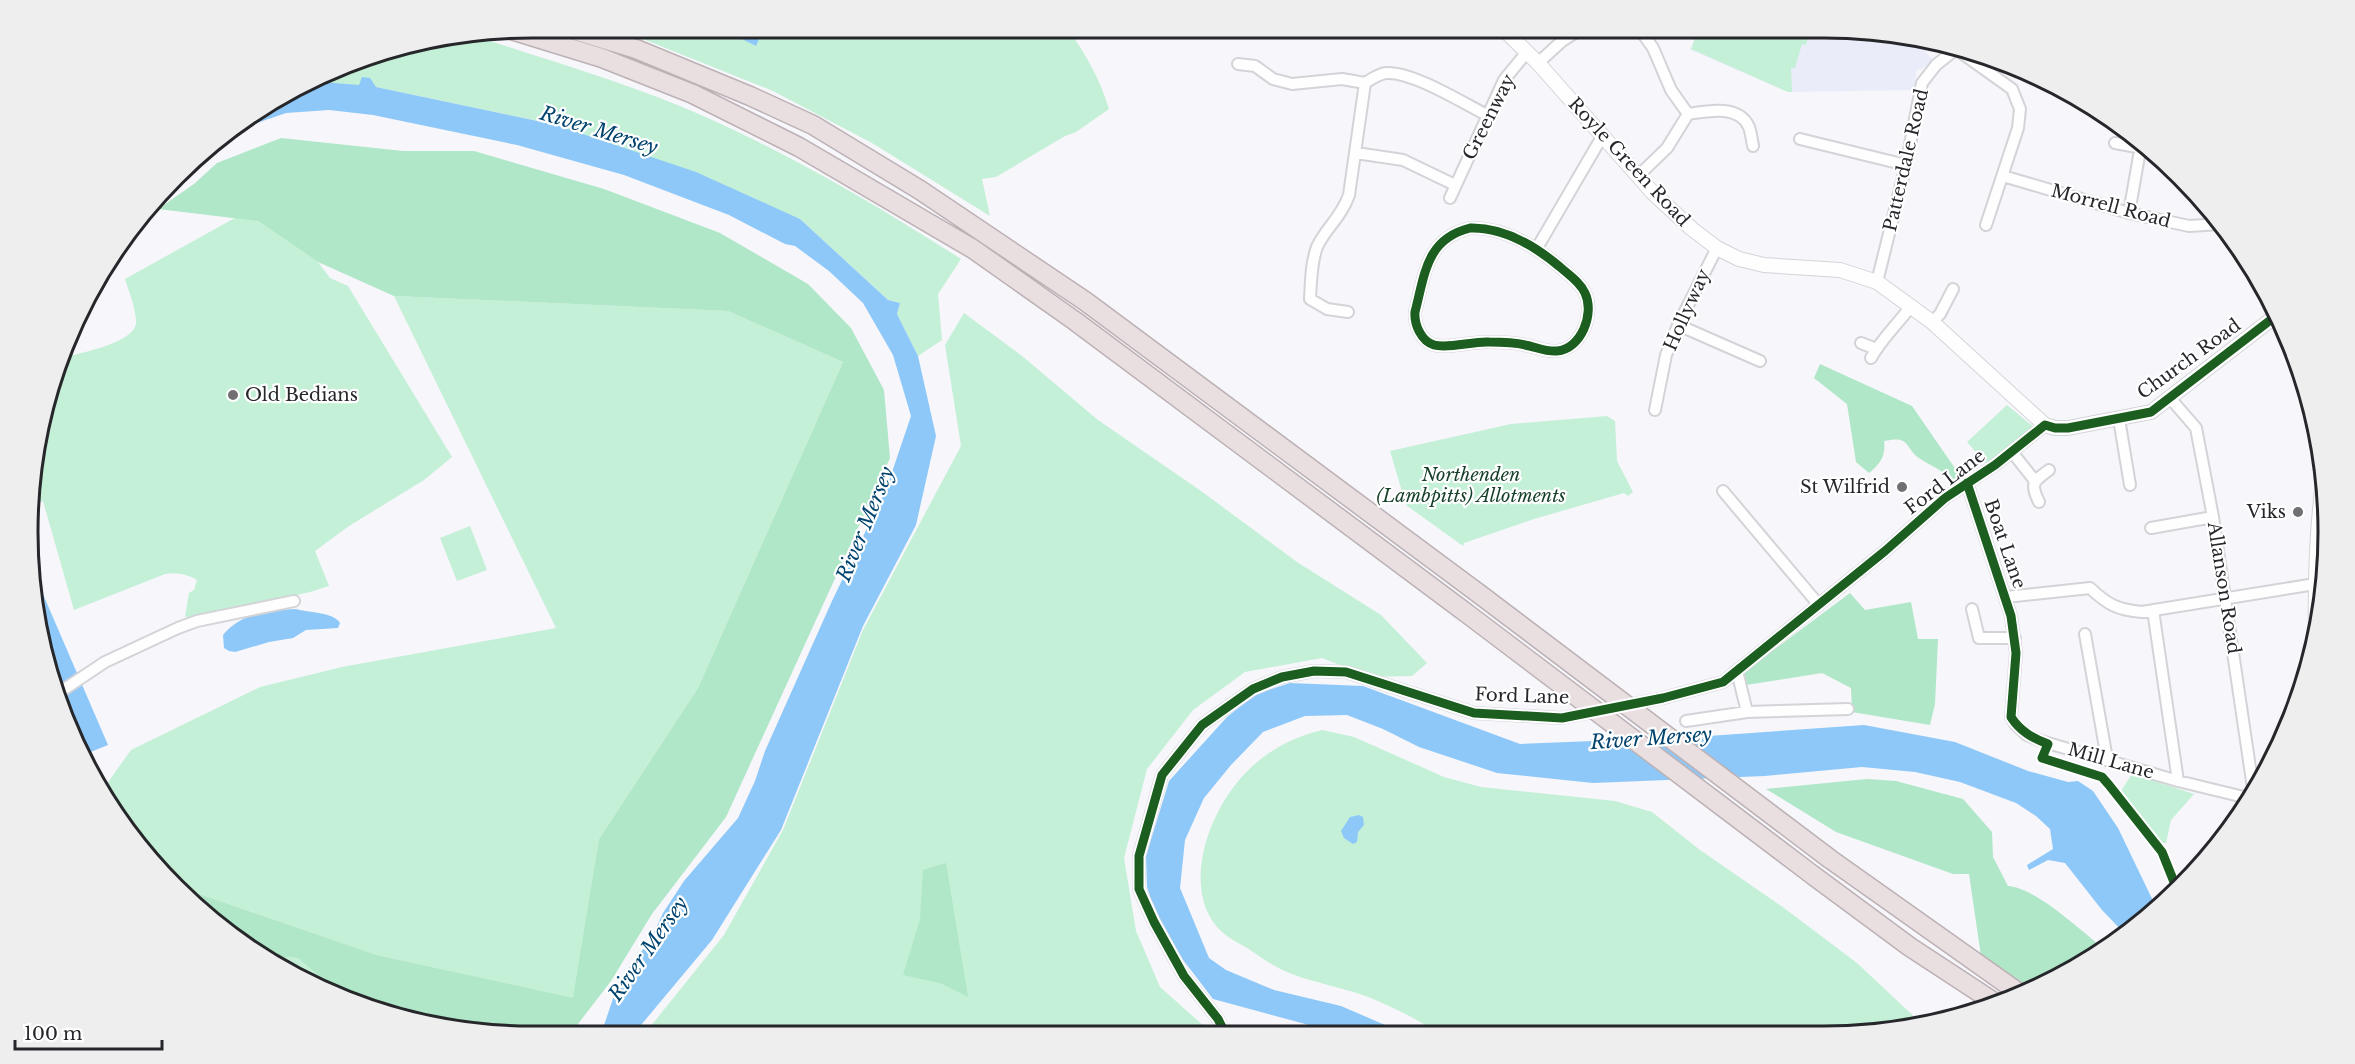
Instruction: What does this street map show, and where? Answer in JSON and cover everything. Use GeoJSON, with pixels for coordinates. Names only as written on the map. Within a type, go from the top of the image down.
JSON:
{"type":"FeatureCollection","features":[{"type":"Feature","properties":{"kind":"highway"},"geometry":{"type":"LineString","coordinates":[[537,38],[602,58],[693,94],[799,147],[973,249],[1084,328],[1910,947],[1988,998]]}},
{"type":"Feature","properties":{"kind":"highway"},"geometry":{"type":"LineString","coordinates":[[600,38],[636,49],[813,125],[920,190],[1085,301],[1478,593],[1830,859],[2013,989]]}},
{"type":"Feature","properties":{"kind":"main road","name":"Royle Green Road"},"geometry":{"type":"LineString","coordinates":[[1512,38],[1538,63],[1638,176],[1692,229],[1717,248],[1739,259],[1764,265],[1840,270],[1877,282],[1932,322],[2046,424]]}},
{"type":"Feature","properties":{"kind":"main road","name":"Church Road"},"geometry":{"type":"LineString","coordinates":[[2046,424],[2055,428],[2068,428],[2151,412],[2270,320]]}},
{"type":"Feature","properties":{"kind":"street"},"geometry":{"type":"LineString","coordinates":[[1538,63],[1567,38]]}},
{"type":"Feature","properties":{"kind":"street"},"geometry":{"type":"LineString","coordinates":[[1646,38],[1653,48],[1671,90],[1688,114]]}},
{"type":"Feature","properties":{"kind":"street","name":"Greenway"},"geometry":{"type":"LineString","coordinates":[[1450,198],[1504,80],[1527,52]]}},
{"type":"Feature","properties":{"kind":"street","name":"Patterdale Road"},"geometry":{"type":"LineString","coordinates":[[1877,282],[1906,165],[1922,83],[1936,65],[1950,54]]}},
{"type":"Feature","properties":{"kind":"street","name":"Patterdale Road"},"geometry":{"type":"LineString","coordinates":[[1973,61],[2012,89],[2020,109],[2018,129],[2003,176]]}},
{"type":"Feature","properties":{"kind":"street"},"geometry":{"type":"LineString","coordinates":[[1239,64],[1256,66],[1273,79],[1293,84],[1342,79],[1365,83],[1378,75],[1398,74],[1430,86],[1487,116]]}},
{"type":"Feature","properties":{"kind":"street"},"geometry":{"type":"LineString","coordinates":[[1348,312],[1327,309],[1310,299],[1311,281],[1318,246],[1346,203],[1356,153],[1365,83]]}},
{"type":"Feature","properties":{"kind":"street"},"geometry":{"type":"LineString","coordinates":[[1688,114],[1712,111],[1732,112],[1748,125],[1754,146]]}},
{"type":"Feature","properties":{"kind":"street"},"geometry":{"type":"LineString","coordinates":[[1638,176],[1667,148],[1688,114]]}},
{"type":"Feature","properties":{"kind":"street"},"geometry":{"type":"LineString","coordinates":[[1750,132],[1762,129]]}},
{"type":"Feature","properties":{"kind":"street"},"geometry":{"type":"LineString","coordinates":[[1537,248],[1603,135]]}},
{"type":"Feature","properties":{"kind":"street"},"geometry":{"type":"LineString","coordinates":[[1800,139],[1906,165]]}},
{"type":"Feature","properties":{"kind":"street"},"geometry":{"type":"LineString","coordinates":[[2115,143],[2131,146]]}},
{"type":"Feature","properties":{"kind":"street"},"geometry":{"type":"LineString","coordinates":[[1356,153],[1403,160],[1455,185]]}},
{"type":"Feature","properties":{"kind":"street"},"geometry":{"type":"LineString","coordinates":[[2129,213],[2141,154]]}},
{"type":"Feature","properties":{"kind":"street"},"geometry":{"type":"LineString","coordinates":[[1986,225],[2003,176]]}},
{"type":"Feature","properties":{"kind":"street","name":"Morrell Road"},"geometry":{"type":"LineString","coordinates":[[2003,176],[2129,213],[2189,226],[2210,225]]}},
{"type":"Feature","properties":{"kind":"street"},"geometry":{"type":"LineString","coordinates":[[1483,228],[1537,248],[1580,284],[1586,294],[1588,312],[1584,328],[1571,345],[1556,351],[1510,342],[1445,346],[1434,345],[1421,334],[1415,320],[1415,312],[1431,256],[1442,241],[1460,231],[1483,228]]}},
{"type":"Feature","properties":{"kind":"street","name":"Hollyway"},"geometry":{"type":"LineString","coordinates":[[1655,410],[1666,355],[1678,325],[1717,248]]}},
{"type":"Feature","properties":{"kind":"street"},"geometry":{"type":"LineString","coordinates":[[1932,322],[1940,314],[1953,289]]}},
{"type":"Feature","properties":{"kind":"street"},"geometry":{"type":"LineString","coordinates":[[1861,343],[1873,353],[1882,338],[1911,306]]}},
{"type":"Feature","properties":{"kind":"street"},"geometry":{"type":"LineString","coordinates":[[1678,325],[1760,360]]}},
{"type":"Feature","properties":{"kind":"street","name":"Allanson Road"},"geometry":{"type":"LineString","coordinates":[[2170,398],[2196,428],[2213,517],[2252,778]]}},
{"type":"Feature","properties":{"kind":"street"},"geometry":{"type":"LineString","coordinates":[[2119,419],[2130,486]]}},
{"type":"Feature","properties":{"kind":"street","name":"Ford Lane"},"geometry":{"type":"LineString","coordinates":[[1222,1026],[1184,976],[1154,922],[1139,889],[1139,856],[1162,775],[1202,725],[1253,688],[1282,677],[1314,671],[1346,672],[1474,713],[1562,718],[1663,698],[1723,682],[1820,605],[1945,498],[2012,452],[2046,424]]}},
{"type":"Feature","properties":{"kind":"street"},"geometry":{"type":"LineString","coordinates":[[2012,452],[2035,481]]}},
{"type":"Feature","properties":{"kind":"street"},"geometry":{"type":"LineString","coordinates":[[2039,502],[2033,488],[2035,481],[2049,470]]}},
{"type":"Feature","properties":{"kind":"street","name":"Boat Lane"},"geometry":{"type":"LineString","coordinates":[[1967,483],[2012,616]]}},
{"type":"Feature","properties":{"kind":"street"},"geometry":{"type":"LineString","coordinates":[[1723,491],[1820,605]]}},
{"type":"Feature","properties":{"kind":"street"},"geometry":{"type":"LineString","coordinates":[[2151,528],[2213,517]]}},
{"type":"Feature","properties":{"kind":"street"},"geometry":{"type":"LineString","coordinates":[[2006,597],[2090,588],[2107,604],[2128,611],[2153,610],[2314,584]]}},
{"type":"Feature","properties":{"kind":"street"},"geometry":{"type":"LineString","coordinates":[[64,690],[105,662],[178,628],[197,621],[294,601]]}},
{"type":"Feature","properties":{"kind":"street"},"geometry":{"type":"LineString","coordinates":[[1972,609],[1979,638],[2015,638]]}},
{"type":"Feature","properties":{"kind":"street"},"geometry":{"type":"LineString","coordinates":[[2153,610],[2178,781]]}},
{"type":"Feature","properties":{"kind":"street","name":"Mill Lane"},"geometry":{"type":"LineString","coordinates":[[2012,616],[2016,653],[2011,717],[2027,735],[2178,781],[2241,796]]}},
{"type":"Feature","properties":{"kind":"street"},"geometry":{"type":"LineString","coordinates":[[2085,634],[2107,759]]}},
{"type":"Feature","properties":{"kind":"street"},"geometry":{"type":"LineString","coordinates":[[1737,671],[1747,712]]}},
{"type":"Feature","properties":{"kind":"street"},"geometry":{"type":"LineString","coordinates":[[1686,721],[1747,712],[1848,709]]}},
{"type":"Feature","properties":{"kind":"shaded area"},"geometry":{"type":"Polygon","coordinates":[[[1695,38],[1855,39],[1923,48],[1933,60],[1921,70],[1917,69],[1914,90],[1788,92],[1691,50],[1695,38]]]}},
{"type":"Feature","properties":{"kind":"green space"},"geometry":{"type":"Polygon","coordinates":[[[640,38],[1074,38],[1091,66],[1109,109],[1076,132],[1065,136],[996,177],[982,179],[990,216],[872,143],[773,91],[640,38]]]}},
{"type":"Feature","properties":{"kind":"green space"},"geometry":{"type":"Polygon","coordinates":[[[1695,38],[1808,38],[1806,45],[1802,44],[1795,68],[1791,68],[1792,92],[1691,49],[1695,38]]]}},
{"type":"Feature","properties":{"kind":"green space"},"geometry":{"type":"Polygon","coordinates":[[[486,40],[601,77],[710,119],[838,184],[961,259],[938,294],[942,340],[918,356],[897,314],[900,303],[888,300],[800,219],[556,125],[376,87],[326,82],[404,54],[486,40]]]}},
{"type":"Feature","properties":{"kind":"green space"},"geometry":{"type":"Polygon","coordinates":[[[281,138],[403,151],[474,151],[604,189],[720,233],[808,284],[851,328],[884,390],[890,458],[726,817],[652,914],[611,981],[576,1026],[467,1022],[404,1010],[373,1000],[324,981],[298,958],[280,957],[231,924],[193,892],[377,955],[573,998],[599,839],[698,688],[843,362],[728,311],[394,296],[318,262],[258,221],[158,209],[194,184],[217,163],[281,138]]]}},
{"type":"Feature","properties":{"kind":"green space","name":"Old Bedians"},"geometry":{"type":"Polygon","coordinates":[[[251,209],[258,221],[318,262],[330,278],[348,286],[452,457],[424,480],[349,526],[315,551],[329,586],[211,616],[185,617],[189,593],[194,590],[197,580],[182,574],[169,573],[74,610],[43,501],[39,502],[42,467],[54,404],[70,356],[120,340],[135,328],[134,310],[125,279],[251,209]]]}},
{"type":"Feature","properties":{"kind":"green space"},"geometry":{"type":"Polygon","coordinates":[[[394,296],[728,311],[843,362],[698,688],[599,839],[574,999],[377,955],[193,892],[140,833],[107,784],[131,750],[260,687],[342,667],[556,628],[394,296]]]}},
{"type":"Feature","properties":{"kind":"green space"},"geometry":{"type":"Polygon","coordinates":[[[964,313],[1022,356],[1098,420],[1201,491],[1297,562],[1381,615],[1427,663],[1412,676],[1371,677],[1322,658],[1245,672],[1193,710],[1147,769],[1124,858],[1136,931],[1160,987],[1204,1026],[651,1026],[724,935],[783,830],[863,630],[961,446],[945,345],[964,313]]]}},
{"type":"Feature","properties":{"kind":"green space"},"geometry":{"type":"Polygon","coordinates":[[[1820,364],[1912,406],[1961,477],[1952,485],[1941,471],[1919,458],[1906,443],[1899,440],[1884,441],[1881,459],[1869,473],[1856,462],[1847,404],[1814,378],[1820,364]]]}},
{"type":"Feature","properties":{"kind":"green space"},"geometry":{"type":"Polygon","coordinates":[[[2007,405],[2036,429],[1987,465],[1967,442],[2007,405]]]}},
{"type":"Feature","properties":{"kind":"green space","name":"Northenden (Lambpitts) Allotments"},"geometry":{"type":"Polygon","coordinates":[[[1607,416],[1615,421],[1617,461],[1633,492],[1628,496],[1624,493],[1534,519],[1464,543],[1463,546],[1406,505],[1390,451],[1511,424],[1607,416]]]}},
{"type":"Feature","properties":{"kind":"green space"},"geometry":{"type":"Polygon","coordinates":[[[470,526],[487,570],[457,581],[440,538],[470,526]]]}},
{"type":"Feature","properties":{"kind":"green space"},"geometry":{"type":"Polygon","coordinates":[[[1850,593],[1865,610],[1911,602],[1918,639],[1938,639],[1935,704],[1930,725],[1852,712],[1851,688],[1822,673],[1746,685],[1744,672],[1850,593]]]}},
{"type":"Feature","properties":{"kind":"green space"},"geometry":{"type":"Polygon","coordinates":[[[1322,730],[1354,737],[1444,777],[1481,787],[1615,801],[1652,812],[1700,850],[1784,908],[1857,963],[1915,1018],[1888,1022],[1823,1026],[1427,1026],[1371,998],[1281,969],[1228,937],[1212,920],[1205,906],[1202,892],[1202,860],[1205,844],[1216,816],[1235,785],[1259,761],[1288,742],[1322,730]]]}},
{"type":"Feature","properties":{"kind":"green space"},"geometry":{"type":"Polygon","coordinates":[[[2132,774],[2194,794],[2171,820],[2166,843],[2160,843],[2121,791],[2132,774]]]}},
{"type":"Feature","properties":{"kind":"green space"},"geometry":{"type":"Polygon","coordinates":[[[1867,779],[1896,781],[1963,799],[1992,832],[1993,857],[2008,886],[2019,888],[2044,902],[2097,943],[2042,976],[2024,984],[1982,963],[1969,874],[1953,874],[1836,832],[1766,789],[1867,779]]]}},
{"type":"Feature","properties":{"kind":"green space"},"geometry":{"type":"Polygon","coordinates":[[[946,863],[968,997],[940,983],[903,975],[920,919],[923,870],[946,863]]]}},
{"type":"Feature","properties":{"kind":"green space"},"geometry":{"type":"Polygon","coordinates":[[[280,957],[298,958],[324,981],[280,957]]]}},
{"type":"Feature","properties":{"kind":"water"},"geometry":{"type":"Polygon","coordinates":[[[740,38],[759,38],[756,46],[740,38]]]}},
{"type":"Feature","properties":{"kind":"water","name":"River Mersey"},"geometry":{"type":"Polygon","coordinates":[[[362,77],[370,78],[376,87],[556,125],[696,172],[800,219],[888,300],[900,303],[897,314],[918,356],[936,436],[916,525],[863,626],[781,830],[712,940],[640,1026],[604,1026],[619,981],[651,939],[663,913],[684,881],[738,818],[755,781],[765,751],[832,601],[887,487],[911,416],[893,355],[863,303],[829,271],[795,246],[785,244],[729,215],[624,175],[517,145],[373,115],[329,110],[286,113],[252,125],[326,82],[359,85],[362,77]]]}},
{"type":"Feature","properties":{"kind":"water"},"geometry":{"type":"Polygon","coordinates":[[[41,590],[108,745],[89,753],[75,721],[54,660],[41,590]]]}},
{"type":"Feature","properties":{"kind":"water"},"geometry":{"type":"Polygon","coordinates":[[[296,609],[327,615],[337,619],[340,623],[338,628],[306,630],[293,638],[235,652],[224,648],[223,635],[247,617],[276,610],[296,609]]]}},
{"type":"Feature","properties":{"kind":"water"},"geometry":{"type":"Polygon","coordinates":[[[1290,683],[1363,686],[1520,744],[1694,737],[1864,725],[1955,742],[2028,771],[2068,782],[2078,781],[2093,791],[2118,828],[2153,900],[2119,928],[2065,863],[2048,860],[2029,870],[2027,865],[2053,849],[2050,829],[2036,816],[2016,803],[1960,782],[1915,772],[1862,767],[1765,776],[1593,783],[1497,773],[1419,747],[1383,729],[1347,715],[1305,716],[1263,732],[1231,765],[1204,798],[1185,840],[1180,888],[1209,958],[1226,970],[1274,990],[1341,1006],[1387,1026],[1313,1026],[1213,999],[1161,931],[1147,887],[1146,856],[1169,781],[1227,717],[1256,694],[1290,683]]]}},
{"type":"Feature","properties":{"kind":"water"},"geometry":{"type":"Polygon","coordinates":[[[1359,815],[1363,817],[1364,825],[1358,832],[1357,842],[1353,844],[1344,838],[1341,831],[1350,817],[1359,815]]]}},
{"type":"Feature","properties":{"kind":"cycle path"},"geometry":{"type":"LineString","coordinates":[[1470,228],[1507,234],[1530,245],[1577,282],[1585,293],[1588,311],[1584,329],[1573,344],[1566,349],[1553,351],[1502,342],[1440,346],[1425,340],[1417,327],[1415,312],[1425,272],[1436,249],[1444,240],[1470,228]]}},
{"type":"Feature","properties":{"kind":"cycle path"},"geometry":{"type":"LineString","coordinates":[[1222,1026],[1184,976],[1154,922],[1139,889],[1139,856],[1162,775],[1202,725],[1253,689],[1282,677],[1314,671],[1346,672],[1474,713],[1562,718],[1663,698],[1723,682],[1885,551],[1945,498],[1995,465],[2045,425],[2068,428],[2151,412],[2270,320]]}},
{"type":"Feature","properties":{"kind":"cycle path"},"geometry":{"type":"LineString","coordinates":[[1967,483],[2011,616],[2016,653],[2011,717],[2027,734],[2048,744],[2042,758],[2102,777],[2162,852],[2174,881]]}},
{"type":"Feature","properties":{"kind":"place","name":"Old Bedians"},"geometry":{"type":"Point","coordinates":[233,395]}},
{"type":"Feature","properties":{"kind":"place","name":"St Wilfrid"},"geometry":{"type":"Point","coordinates":[1902,487]}},
{"type":"Feature","properties":{"kind":"place","name":"Viks"},"geometry":{"type":"Point","coordinates":[2298,512]}}]}
